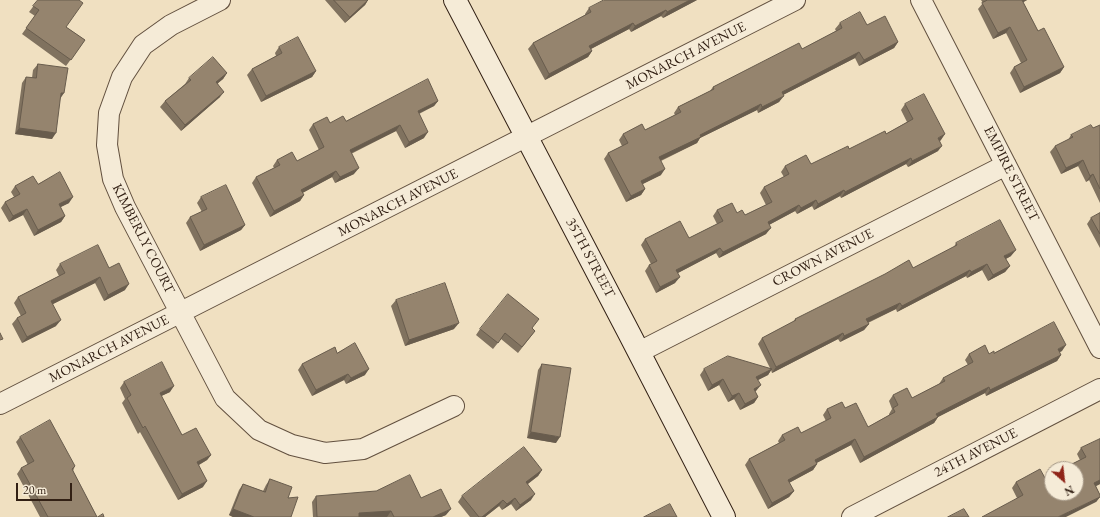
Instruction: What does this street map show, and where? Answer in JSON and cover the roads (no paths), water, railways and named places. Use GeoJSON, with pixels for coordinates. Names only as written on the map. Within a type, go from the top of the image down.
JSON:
{"type":"FeatureCollection","features":[{"type":"Feature","properties":{"kind":"street","name":"KIMBERLY COURT"},"geometry":{"type":"LineString","coordinates":[[220,0],[171,25],[144,45],[122,77],[109,113],[107,145],[113,179],[125,207],[225,398],[259,430],[292,445],[325,453],[362,449],[454,406]]}},
{"type":"Feature","properties":{"kind":"street","name":"35TH STREET"},"geometry":{"type":"LineString","coordinates":[[455,0],[724,517]]}},
{"type":"Feature","properties":{"kind":"street","name":"MONARCH AVENUE"},"geometry":{"type":"LineString","coordinates":[[0,404],[527,138],[795,0]]}},
{"type":"Feature","properties":{"kind":"street","name":"EMPIRE STREET"},"geometry":{"type":"LineString","coordinates":[[921,0],[1100,348]]}},
{"type":"Feature","properties":{"kind":"street","name":"CROWN AVENUE"},"geometry":{"type":"LineString","coordinates":[[639,352],[1006,164]]}},
{"type":"Feature","properties":{"kind":"street","name":"24TH AVENUE"},"geometry":{"type":"LineString","coordinates":[[852,517],[1100,389]]}}]}
